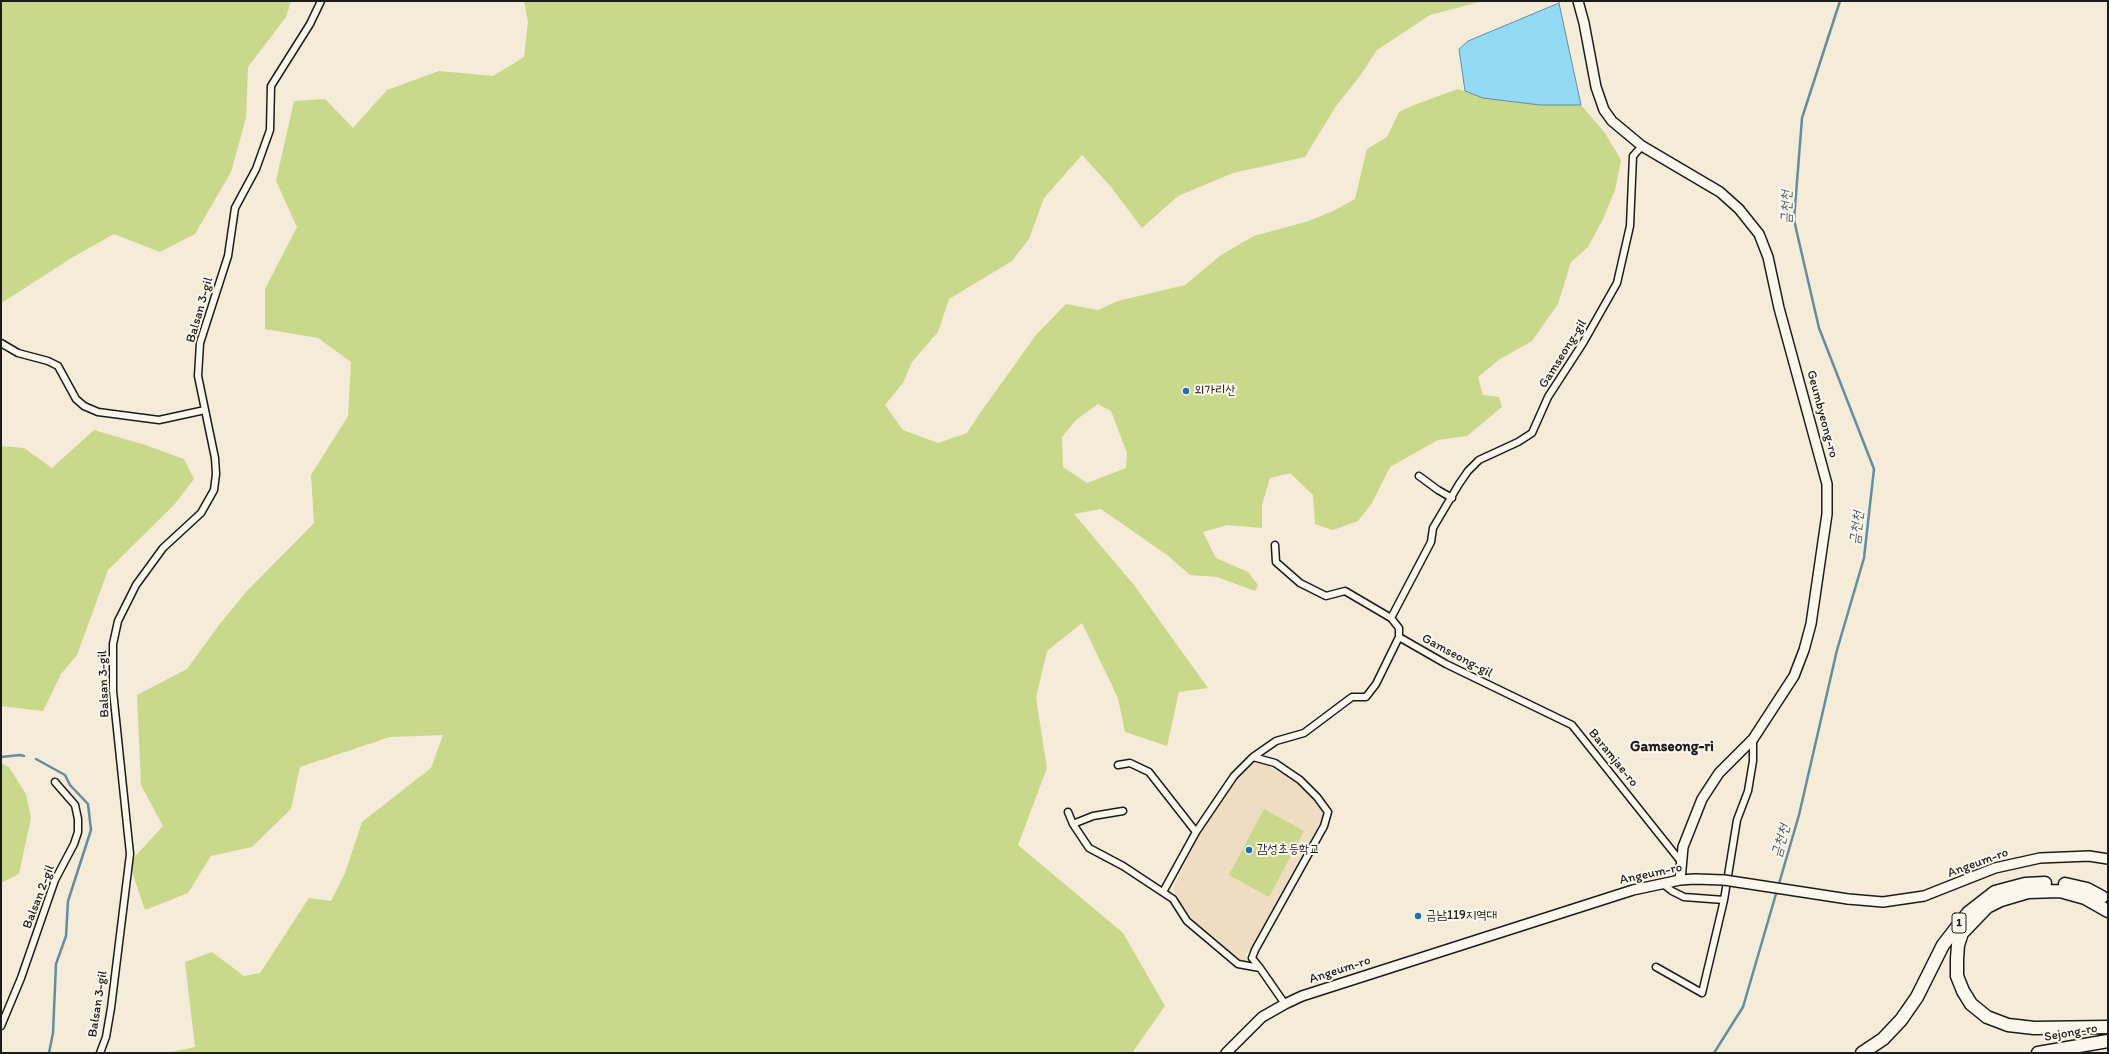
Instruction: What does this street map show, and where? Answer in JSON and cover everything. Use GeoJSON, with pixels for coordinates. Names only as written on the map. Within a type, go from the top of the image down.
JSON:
{"type":"FeatureCollection","features":[{"type":"Feature","properties":{"kind":"highway","name":"1"},"geometry":{"type":"LineString","coordinates":[[1862,1053],[1883,1039],[1901,1020],[1917,997],[1943,945],[1954,929],[1982,900],[1996,892],[2025,884],[2050,883],[2071,885],[2087,889],[2108,901]]}},
{"type":"Feature","properties":{"kind":"highway"},"geometry":{"type":"LineString","coordinates":[[2108,911],[2085,898],[2060,891],[2028,892],[2001,900],[1987,907],[1962,933],[1958,945],[1957,976],[1963,991],[1971,1004],[1987,1017],[2008,1025],[2034,1028],[2108,1027]]}},
{"type":"Feature","properties":{"kind":"highway","name":"Sejong-ro"},"geometry":{"type":"LineString","coordinates":[[2038,1053],[2108,1041]]}},
{"type":"Feature","properties":{"kind":"street","name":"Balsan 3-gil"},"geometry":{"type":"LineString","coordinates":[[100,1053],[106,1037],[111,1008],[130,854],[113,691],[113,644],[118,621],[136,585],[163,548],[201,513],[214,490],[216,474],[215,458],[198,376],[200,343],[228,256],[235,208],[256,169],[270,130],[271,86],[310,24],[321,1]]}},
{"type":"Feature","properties":{"kind":"street","name":"Geumbyeong-ro"},"geometry":{"type":"LineString","coordinates":[[1578,1],[1584,23],[1596,87],[1604,110],[1612,121],[1642,146],[1720,192],[1739,209],[1759,234],[1768,257],[1827,484],[1827,514],[1811,624],[1804,650],[1794,676],[1753,739],[1719,773],[1702,799],[1683,847],[1680,880]]}},
{"type":"Feature","properties":{"kind":"street","name":"Gamseong-gil"},"geometry":{"type":"LineString","coordinates":[[1391,618],[1432,542],[1433,528],[1468,471],[1479,460],[1518,442],[1532,433],[1548,397],[1587,337],[1617,283],[1630,226],[1633,156],[1642,146]]}},
{"type":"Feature","properties":{"kind":"street"},"geometry":{"type":"LineString","coordinates":[[1,343],[18,353],[48,361],[58,366],[76,399],[84,406],[98,412],[159,420],[205,410]]}},
{"type":"Feature","properties":{"kind":"street"},"geometry":{"type":"LineString","coordinates":[[1419,476],[1452,498]]}},
{"type":"Feature","properties":{"kind":"street"},"geometry":{"type":"LineString","coordinates":[[1163,892],[1196,832],[1234,776],[1253,757],[1276,741],[1304,733],[1352,697],[1366,697],[1376,684],[1399,637],[1399,628],[1391,618],[1345,591],[1326,596],[1300,582],[1276,562],[1275,545]]}},
{"type":"Feature","properties":{"kind":"street","name":"Gamseong-gil"},"geometry":{"type":"LineString","coordinates":[[1399,637],[1446,664],[1505,694]]}},
{"type":"Feature","properties":{"kind":"street","name":"Baramjae-ro"},"geometry":{"type":"LineString","coordinates":[[1505,694],[1572,725],[1682,863]]}},
{"type":"Feature","properties":{"kind":"street"},"geometry":{"type":"LineString","coordinates":[[1656,967],[1702,993],[1724,900],[1737,820],[1748,791],[1752,768],[1753,739]]}},
{"type":"Feature","properties":{"kind":"street"},"geometry":{"type":"LineString","coordinates":[[1253,757],[1275,763],[1300,780],[1317,796],[1328,812],[1324,826],[1252,958],[1285,1004]]}},
{"type":"Feature","properties":{"kind":"street"},"geometry":{"type":"LineString","coordinates":[[1118,765],[1130,764],[1149,772],[1196,832]]}},
{"type":"Feature","properties":{"kind":"street","name":"Balsan 2-gil"},"geometry":{"type":"LineString","coordinates":[[1,1026],[21,978],[55,880],[74,844],[78,832],[78,819],[75,805],[55,782]]}},
{"type":"Feature","properties":{"kind":"street"},"geometry":{"type":"LineString","coordinates":[[1073,824],[1093,816],[1123,811]]}},
{"type":"Feature","properties":{"kind":"street"},"geometry":{"type":"LineString","coordinates":[[1068,812],[1073,824],[1089,848],[1123,866],[1173,899],[1187,921],[1238,964],[1260,968]]}},
{"type":"Feature","properties":{"kind":"street","name":"Angeum-ro"},"geometry":{"type":"LineString","coordinates":[[1226,1053],[1262,1017],[1285,1004],[1357,978],[1633,890],[1695,878],[1724,880],[1848,899],[1883,902],[1924,896],[1995,868],[2040,858],[2089,856],[2108,859]]}},
{"type":"Feature","properties":{"kind":"street"},"geometry":{"type":"LineString","coordinates":[[1663,884],[1672,891],[1684,897],[1724,900]]}},
{"type":"Feature","properties":{"kind":"shaded area","name":"감성초등학교"},"geometry":{"type":"Polygon","coordinates":[[[1253,759],[1284,774],[1300,785],[1313,799],[1322,812],[1323,817],[1255,948],[1245,954],[1249,962],[1247,963],[1239,962],[1191,920],[1173,889],[1199,835],[1240,772],[1253,759]]]}},
{"type":"Feature","properties":{"kind":"green space"},"geometry":{"type":"Polygon","coordinates":[[[1,1],[291,1],[286,17],[248,67],[246,118],[231,172],[195,234],[160,252],[114,234],[73,257],[3,302],[1,301],[1,1]]]}},
{"type":"Feature","properties":{"kind":"green space"},"geometry":{"type":"Polygon","coordinates":[[[524,1],[1483,1],[1430,15],[1377,50],[1360,76],[1336,106],[1305,157],[1233,173],[1178,196],[1142,228],[1111,187],[1082,155],[1044,198],[1029,239],[1012,261],[949,299],[938,332],[912,362],[903,383],[885,405],[903,430],[938,443],[967,433],[1036,335],[1066,304],[1098,310],[1118,301],[1185,285],[1221,255],[1254,236],[1309,221],[1335,210],[1355,199],[1367,149],[1387,137],[1399,112],[1414,105],[1458,89],[1483,98],[1540,105],[1581,105],[1605,133],[1621,160],[1615,190],[1603,219],[1588,247],[1571,262],[1558,304],[1532,341],[1500,359],[1478,377],[1483,395],[1499,397],[1502,407],[1467,436],[1438,440],[1390,467],[1372,503],[1358,521],[1333,530],[1315,524],[1313,495],[1290,473],[1270,478],[1262,505],[1262,528],[1227,525],[1203,532],[1216,558],[1248,572],[1258,585],[1255,591],[1217,577],[1190,575],[1167,555],[1101,509],[1074,514],[1134,585],[1208,688],[1179,692],[1167,746],[1125,732],[1118,698],[1082,623],[1047,651],[1036,698],[1047,768],[1018,845],[1123,933],[1165,1006],[1132,1053],[167,1053],[195,1047],[185,962],[212,952],[244,976],[260,973],[309,898],[331,901],[345,873],[362,822],[431,768],[443,735],[390,737],[300,767],[291,809],[252,847],[211,856],[188,893],[145,910],[129,863],[163,826],[141,785],[137,695],[187,669],[219,625],[246,592],[314,523],[311,475],[348,416],[351,362],[318,338],[265,329],[265,289],[297,227],[276,181],[294,101],[325,99],[353,128],[387,90],[439,71],[493,76],[524,57],[528,22],[524,1]],[[1098,404],[1076,420],[1062,437],[1063,467],[1087,483],[1126,468],[1127,453],[1111,411],[1098,404]]]}},
{"type":"Feature","properties":{"kind":"green space"},"geometry":{"type":"Polygon","coordinates":[[[94,430],[145,445],[184,459],[194,479],[174,505],[108,570],[77,655],[61,674],[43,711],[1,706],[1,446],[24,448],[52,468],[94,430]]]}},
{"type":"Feature","properties":{"kind":"green space"},"geometry":{"type":"Polygon","coordinates":[[[1,763],[9,767],[26,794],[31,818],[19,874],[1,883],[1,763]]]}},
{"type":"Feature","properties":{"kind":"green space"},"geometry":{"type":"Polygon","coordinates":[[[1264,809],[1304,831],[1269,897],[1229,875],[1264,809]]]}},
{"type":"Feature","properties":{"kind":"water"},"geometry":{"type":"Polygon","coordinates":[[[1559,3],[1581,105],[1540,105],[1483,98],[1465,91],[1459,49],[1468,41],[1559,3]]]}},
{"type":"Feature","properties":{"kind":"waterway","name":"금천천"},"geometry":{"type":"LineString","coordinates":[[1714,1053],[1743,1007],[1799,815],[1837,650],[1864,558],[1874,469],[1819,328],[1794,220],[1802,118],[1840,1]]}},
{"type":"Feature","properties":{"kind":"waterway"},"geometry":{"type":"LineString","coordinates":[[1,757],[24,756]]}},
{"type":"Feature","properties":{"kind":"waterway"},"geometry":{"type":"LineString","coordinates":[[36,759],[65,775],[70,785],[88,804],[91,830],[68,901],[66,936],[56,964],[53,1033],[49,1053]]}},
{"type":"Feature","properties":{"kind":"place","name":"외가리산"},"geometry":{"type":"Point","coordinates":[1186,391]}},
{"type":"Feature","properties":{"kind":"place","name":"감성초등학교"},"geometry":{"type":"Point","coordinates":[1249,850]}},
{"type":"Feature","properties":{"kind":"place","name":"금남119지역대"},"geometry":{"type":"Point","coordinates":[1418,916]}},
{"type":"Feature","properties":{"kind":"district","name":"Gamseong-ri"},"geometry":{"type":"Point","coordinates":[1672,747]}}]}
